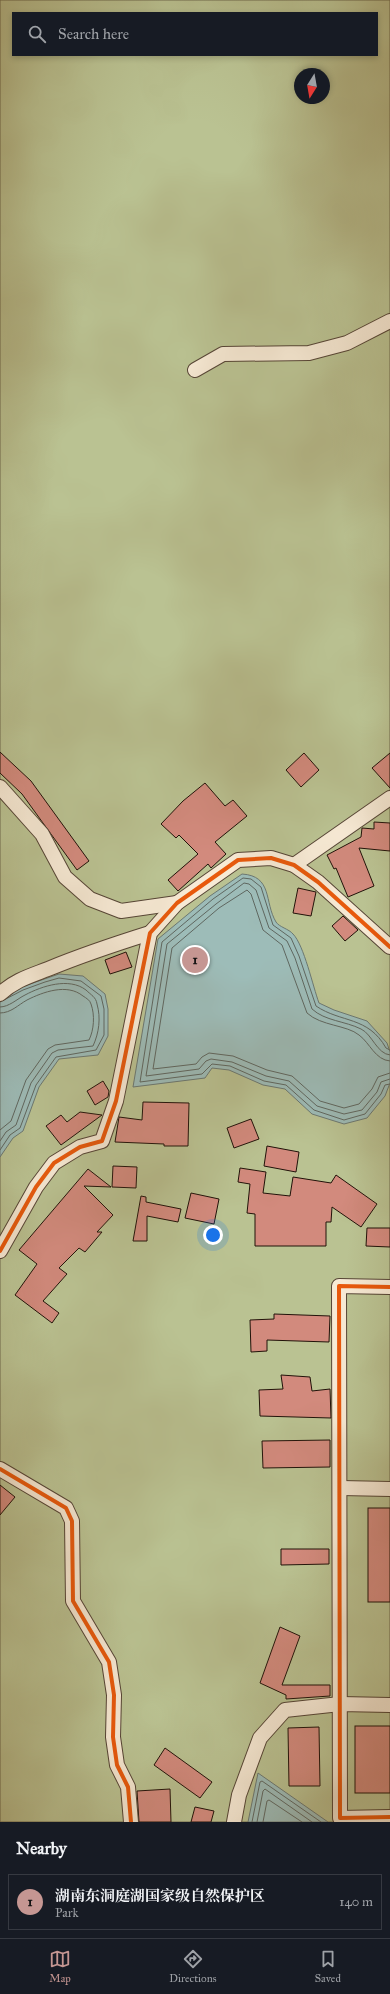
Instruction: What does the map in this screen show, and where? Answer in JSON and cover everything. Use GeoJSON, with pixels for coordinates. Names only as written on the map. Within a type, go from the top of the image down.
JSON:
{"type":"FeatureCollection","features":[{"type":"Feature","properties":{"kind":"street"},"geometry":{"type":"LineString","coordinates":[[195,370],[223,354],[309,353],[347,344],[390,320]]}},
{"type":"Feature","properties":{"kind":"street"},"geometry":{"type":"LineString","coordinates":[[0,787],[42,834],[65,877],[90,899],[121,911],[177,903]]}},
{"type":"Feature","properties":{"kind":"street"},"geometry":{"type":"LineString","coordinates":[[294,865],[390,798]]}},
{"type":"Feature","properties":{"kind":"street"},"geometry":{"type":"LineString","coordinates":[[0,994],[12,984],[48,969],[94,951],[150,933],[177,903],[238,860],[271,858],[294,865],[318,882],[390,947]]}},
{"type":"Feature","properties":{"kind":"street"},"geometry":{"type":"LineString","coordinates":[[0,1251],[36,1187],[54,1162],[80,1147],[102,1141],[116,1101],[150,933]]}},
{"type":"Feature","properties":{"kind":"street"},"geometry":{"type":"LineString","coordinates":[[390,1286],[339,1286],[341,1488],[340,1818],[390,1817]]}},
{"type":"Feature","properties":{"kind":"street"},"geometry":{"type":"LineString","coordinates":[[0,1469],[66,1508],[72,1521],[73,1601],[110,1662],[114,1695],[113,1737],[117,1765],[128,1787],[131,1822]]}},
{"type":"Feature","properties":{"kind":"street"},"geometry":{"type":"LineString","coordinates":[[341,1488],[390,1488]]}},
{"type":"Feature","properties":{"kind":"street"},"geometry":{"type":"LineString","coordinates":[[234,1822],[240,1795],[260,1738],[285,1710],[340,1704],[390,1704]]}},
{"type":"Feature","properties":{"kind":"green space"},"geometry":{"type":"Polygon","coordinates":[[[0,0],[390,0],[390,1822],[0,1822],[0,0]]]}},
{"type":"Feature","properties":{"kind":"water"},"geometry":{"type":"Polygon","coordinates":[[[242,874],[252,876],[259,880],[266,891],[272,914],[276,922],[291,932],[297,939],[319,1003],[334,1010],[367,1021],[387,1043],[390,1052],[390,1083],[385,1096],[367,1118],[344,1124],[312,1114],[285,1089],[263,1085],[229,1070],[212,1068],[205,1078],[133,1087],[158,939],[210,896],[242,874]]]}},
{"type":"Feature","properties":{"kind":"water"},"geometry":{"type":"Polygon","coordinates":[[[59,974],[83,976],[105,994],[108,1009],[108,1036],[98,1055],[59,1059],[39,1087],[23,1131],[13,1138],[0,1157],[0,999],[21,987],[59,974]]]}},
{"type":"Feature","properties":{"kind":"water"},"geometry":{"type":"Polygon","coordinates":[[[258,1773],[328,1822],[248,1822],[258,1773]]]}},
{"type":"Feature","properties":{"kind":"building"},"geometry":{"type":"Polygon","coordinates":[[[0,752],[31,781],[89,861],[77,870],[22,794],[0,773],[0,752]]]}},
{"type":"Feature","properties":{"kind":"building"},"geometry":{"type":"Polygon","coordinates":[[[304,753],[319,770],[301,787],[286,770],[304,753]]]}},
{"type":"Feature","properties":{"kind":"building"},"geometry":{"type":"Polygon","coordinates":[[[390,753],[390,788],[372,768],[390,753]]]}},
{"type":"Feature","properties":{"kind":"building"},"geometry":{"type":"Polygon","coordinates":[[[205,783],[225,806],[233,800],[247,816],[215,842],[226,854],[211,868],[208,864],[178,891],[168,880],[198,854],[179,835],[176,838],[161,824],[183,801],[205,783]]]}},
{"type":"Feature","properties":{"kind":"building"},"geometry":{"type":"Polygon","coordinates":[[[374,822],[390,823],[390,851],[359,848],[374,886],[348,897],[336,868],[334,869],[327,855],[361,837],[362,828],[374,829],[374,822]]]}},
{"type":"Feature","properties":{"kind":"building"},"geometry":{"type":"Polygon","coordinates":[[[298,888],[316,892],[311,916],[293,913],[298,888]]]}},
{"type":"Feature","properties":{"kind":"building"},"geometry":{"type":"Polygon","coordinates":[[[343,916],[358,930],[345,941],[332,926],[343,916]]]}},
{"type":"Feature","properties":{"kind":"building"},"geometry":{"type":"Polygon","coordinates":[[[126,952],[132,967],[110,974],[105,960],[126,952]]]}},
{"type":"Feature","properties":{"kind":"building"},"geometry":{"type":"Polygon","coordinates":[[[103,1081],[109,1091],[108,1097],[95,1105],[87,1091],[103,1081]]]}},
{"type":"Feature","properties":{"kind":"building"},"geometry":{"type":"Polygon","coordinates":[[[143,1102],[189,1103],[188,1146],[164,1146],[164,1144],[115,1142],[119,1117],[142,1120],[143,1102]]]}},
{"type":"Feature","properties":{"kind":"building"},"geometry":{"type":"Polygon","coordinates":[[[80,1112],[102,1115],[61,1145],[46,1126],[61,1115],[67,1122],[80,1112]]]}},
{"type":"Feature","properties":{"kind":"building"},"geometry":{"type":"Polygon","coordinates":[[[251,1119],[259,1139],[234,1148],[227,1128],[251,1119]]]}},
{"type":"Feature","properties":{"kind":"building"},"geometry":{"type":"Polygon","coordinates":[[[267,1146],[299,1152],[296,1172],[264,1166],[267,1146]]]}},
{"type":"Feature","properties":{"kind":"building"},"geometry":{"type":"Polygon","coordinates":[[[113,1166],[137,1167],[136,1188],[112,1187],[113,1166]]]}},
{"type":"Feature","properties":{"kind":"building"},"geometry":{"type":"Polygon","coordinates":[[[240,1168],[266,1172],[263,1193],[290,1196],[293,1177],[331,1183],[336,1175],[377,1204],[361,1227],[332,1207],[331,1222],[326,1222],[326,1246],[255,1246],[255,1214],[247,1213],[250,1184],[238,1182],[240,1168]]]}},
{"type":"Feature","properties":{"kind":"building"},"geometry":{"type":"Polygon","coordinates":[[[88,1169],[111,1187],[84,1186],[113,1215],[97,1232],[102,1232],[85,1252],[79,1248],[59,1268],[67,1274],[43,1301],[59,1313],[52,1323],[15,1295],[37,1264],[19,1250],[88,1169]]]}},
{"type":"Feature","properties":{"kind":"building"},"geometry":{"type":"Polygon","coordinates":[[[191,1193],[219,1199],[214,1224],[185,1218],[191,1193]]]}},
{"type":"Feature","properties":{"kind":"building"},"geometry":{"type":"Polygon","coordinates":[[[141,1196],[146,1197],[146,1202],[181,1209],[178,1222],[147,1216],[147,1241],[133,1241],[141,1196]]]}},
{"type":"Feature","properties":{"kind":"building"},"geometry":{"type":"Polygon","coordinates":[[[367,1228],[390,1228],[390,1247],[366,1246],[367,1228]]]}},
{"type":"Feature","properties":{"kind":"building"},"geometry":{"type":"Polygon","coordinates":[[[274,1314],[330,1316],[329,1342],[267,1340],[267,1351],[251,1352],[250,1320],[274,1319],[274,1314]]]}},
{"type":"Feature","properties":{"kind":"building"},"geometry":{"type":"Polygon","coordinates":[[[281,1375],[310,1377],[312,1391],[330,1389],[331,1418],[260,1416],[259,1390],[283,1389],[281,1375]]]}},
{"type":"Feature","properties":{"kind":"building"},"geometry":{"type":"Polygon","coordinates":[[[330,1440],[330,1467],[263,1468],[262,1441],[330,1440]]]}},
{"type":"Feature","properties":{"kind":"building"},"geometry":{"type":"Polygon","coordinates":[[[0,1485],[15,1497],[0,1515],[0,1485]]]}},
{"type":"Feature","properties":{"kind":"building"},"geometry":{"type":"Polygon","coordinates":[[[368,1508],[390,1508],[390,1602],[368,1602],[368,1508]]]}},
{"type":"Feature","properties":{"kind":"building"},"geometry":{"type":"Polygon","coordinates":[[[281,1549],[329,1549],[329,1564],[281,1565],[281,1549]]]}},
{"type":"Feature","properties":{"kind":"building"},"geometry":{"type":"Polygon","coordinates":[[[280,1627],[300,1636],[282,1685],[330,1685],[330,1696],[286,1699],[286,1695],[260,1683],[280,1627]]]}},
{"type":"Feature","properties":{"kind":"building"},"geometry":{"type":"Polygon","coordinates":[[[355,1726],[390,1726],[390,1793],[355,1793],[355,1726]]]}},
{"type":"Feature","properties":{"kind":"building"},"geometry":{"type":"Polygon","coordinates":[[[319,1727],[320,1786],[289,1786],[288,1728],[319,1727]]]}},
{"type":"Feature","properties":{"kind":"building"},"geometry":{"type":"Polygon","coordinates":[[[165,1748],[212,1782],[200,1798],[154,1765],[165,1748]]]}},
{"type":"Feature","properties":{"kind":"building"},"geometry":{"type":"Polygon","coordinates":[[[170,1789],[171,1822],[139,1822],[137,1791],[170,1789]]]}},
{"type":"Feature","properties":{"kind":"building"},"geometry":{"type":"Polygon","coordinates":[[[195,1807],[214,1811],[211,1822],[191,1822],[195,1807]]]}},
{"type":"Feature","properties":{"kind":"cycle path"},"geometry":{"type":"LineString","coordinates":[[0,1251],[36,1187],[54,1163],[80,1147],[102,1141],[116,1101],[150,933],[177,903],[238,860],[271,858],[294,865],[318,882],[390,947]]}},
{"type":"Feature","properties":{"kind":"cycle path"},"geometry":{"type":"LineString","coordinates":[[390,1287],[339,1286],[340,1818],[390,1817]]}},
{"type":"Feature","properties":{"kind":"cycle path"},"geometry":{"type":"LineString","coordinates":[[0,1469],[66,1508],[72,1521],[73,1601],[109,1662],[114,1695],[113,1737],[117,1765],[128,1787],[131,1822]]}},
{"type":"Feature","properties":{"kind":"place","name":"湖南东洞庭湖国家级自然保护区"},"geometry":{"type":"Point","coordinates":[195,960]}}]}
